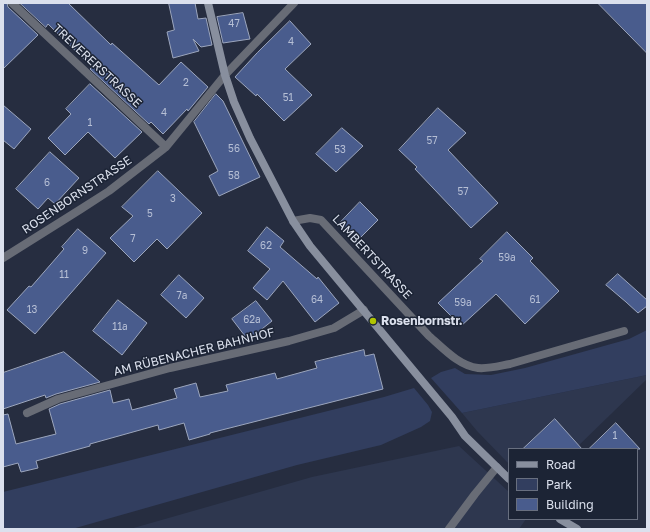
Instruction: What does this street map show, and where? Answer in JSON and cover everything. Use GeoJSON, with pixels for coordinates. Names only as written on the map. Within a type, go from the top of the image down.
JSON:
{"type":"FeatureCollection","features":[{"type":"Feature","properties":{"kind":"main road"},"geometry":{"type":"LineString","coordinates":[[208,3],[225,75],[234,102],[250,138],[293,222],[315,251],[452,417],[465,436],[508,478]]}},
{"type":"Feature","properties":{"kind":"main road"},"geometry":{"type":"LineString","coordinates":[[562,520],[577,529]]}},
{"type":"Feature","properties":{"kind":"street","name":"TREVERERSTRASSE"},"geometry":{"type":"LineString","coordinates":[[12,3],[166,147]]}},
{"type":"Feature","properties":{"kind":"street","name":"ROSENBORNSTRASSE"},"geometry":{"type":"LineString","coordinates":[[3,258],[109,191],[166,147],[225,75],[294,3]]}},
{"type":"Feature","properties":{"kind":"street","name":"LAMBERTSTRASSE"},"geometry":{"type":"LineString","coordinates":[[293,222],[310,218],[321,220],[429,336],[462,363],[478,368],[495,367],[624,331]]}},
{"type":"Feature","properties":{"kind":"street","name":"AM RÜBENACHER BAHNHOF"},"geometry":{"type":"LineString","coordinates":[[27,412],[58,399],[170,368],[289,341],[334,328],[364,310]]}},
{"type":"Feature","properties":{"kind":"street"},"geometry":{"type":"LineString","coordinates":[[449,529],[497,467]]}},
{"type":"Feature","properties":{"kind":"shaded area"},"geometry":{"type":"Polygon","coordinates":[[[647,375],[647,379],[576,448],[508,448],[508,463],[462,413],[647,375]]]}},
{"type":"Feature","properties":{"kind":"shaded area"},"geometry":{"type":"Polygon","coordinates":[[[459,446],[508,491],[508,520],[525,520],[519,529],[130,529],[312,477],[459,446]]]}},
{"type":"Feature","properties":{"kind":"green space"},"geometry":{"type":"Polygon","coordinates":[[[647,330],[647,375],[462,413],[431,378],[441,372],[455,368],[465,374],[491,375],[525,368],[629,339],[647,330]]]}},
{"type":"Feature","properties":{"kind":"green space"},"geometry":{"type":"Polygon","coordinates":[[[414,388],[432,412],[430,421],[421,427],[381,445],[297,465],[72,529],[3,529],[3,492],[384,397],[414,388]]]}},
{"type":"Feature","properties":{"kind":"building"},"geometry":{"type":"Polygon","coordinates":[[[3,3],[7,3],[8,7],[38,35],[3,69],[3,3]]]}},
{"type":"Feature","properties":{"kind":"building"},"geometry":{"type":"Polygon","coordinates":[[[20,3],[68,3],[111,45],[112,43],[159,85],[181,62],[208,87],[188,111],[187,109],[163,134],[151,122],[149,124],[90,69],[92,67],[48,24],[46,27],[20,3]]]}},
{"type":"Feature","properties":{"kind":"building"},"geometry":{"type":"Polygon","coordinates":[[[169,3],[195,3],[198,19],[206,18],[212,45],[201,47],[193,39],[199,51],[173,58],[167,32],[174,30],[169,3]]]}},
{"type":"Feature","properties":{"kind":"building"},"geometry":{"type":"Polygon","coordinates":[[[598,3],[647,3],[647,53],[598,3]]]}},
{"type":"Feature","properties":{"kind":"building"},"geometry":{"type":"Polygon","coordinates":[[[243,13],[250,39],[223,43],[217,17],[243,13]]]}},
{"type":"Feature","properties":{"kind":"building"},"geometry":{"type":"Polygon","coordinates":[[[290,21],[311,44],[285,69],[312,95],[284,121],[257,94],[256,96],[235,77],[290,21]]]}},
{"type":"Feature","properties":{"kind":"building"},"geometry":{"type":"Polygon","coordinates":[[[90,84],[142,132],[115,158],[88,132],[65,155],[48,138],[71,114],[66,109],[90,84]]]}},
{"type":"Feature","properties":{"kind":"building"},"geometry":{"type":"Polygon","coordinates":[[[216,94],[223,101],[260,177],[219,196],[209,176],[218,171],[194,122],[216,94]]]}},
{"type":"Feature","properties":{"kind":"building"},"geometry":{"type":"Polygon","coordinates":[[[3,105],[31,129],[14,149],[3,140],[3,105]]]}},
{"type":"Feature","properties":{"kind":"building"},"geometry":{"type":"Polygon","coordinates":[[[438,108],[466,133],[448,150],[498,203],[471,228],[415,169],[417,167],[399,150],[438,108]]]}},
{"type":"Feature","properties":{"kind":"building"},"geometry":{"type":"Polygon","coordinates":[[[342,128],[363,146],[336,172],[316,154],[342,128]]]}},
{"type":"Feature","properties":{"kind":"building"},"geometry":{"type":"Polygon","coordinates":[[[50,152],[79,178],[55,204],[48,198],[38,209],[16,189],[50,152]]]}},
{"type":"Feature","properties":{"kind":"building"},"geometry":{"type":"Polygon","coordinates":[[[158,171],[202,213],[167,249],[157,239],[134,262],[110,238],[133,216],[122,207],[158,171]]]}},
{"type":"Feature","properties":{"kind":"building"},"geometry":{"type":"Polygon","coordinates":[[[360,202],[378,220],[357,241],[340,223],[360,202]]]}},
{"type":"Feature","properties":{"kind":"building"},"geometry":{"type":"Polygon","coordinates":[[[267,227],[284,241],[280,247],[317,279],[318,277],[339,303],[315,322],[283,281],[267,300],[253,288],[270,269],[248,251],[267,227]]]}},
{"type":"Feature","properties":{"kind":"building"},"geometry":{"type":"Polygon","coordinates":[[[78,229],[106,253],[35,334],[7,310],[29,286],[31,287],[64,249],[62,247],[78,229]]]}},
{"type":"Feature","properties":{"kind":"building"},"geometry":{"type":"Polygon","coordinates":[[[507,232],[533,258],[530,261],[559,291],[525,324],[496,294],[461,326],[438,303],[483,261],[480,259],[507,232]]]}},
{"type":"Feature","properties":{"kind":"building"},"geometry":{"type":"Polygon","coordinates":[[[618,274],[647,300],[647,306],[638,313],[606,285],[618,274]]]}},
{"type":"Feature","properties":{"kind":"building"},"geometry":{"type":"Polygon","coordinates":[[[179,275],[204,298],[186,318],[161,295],[179,275]]]}},
{"type":"Feature","properties":{"kind":"building"},"geometry":{"type":"Polygon","coordinates":[[[118,300],[147,323],[122,355],[93,331],[118,300]]]}},
{"type":"Feature","properties":{"kind":"building"},"geometry":{"type":"Polygon","coordinates":[[[256,301],[272,321],[248,340],[232,319],[256,301]]]}},
{"type":"Feature","properties":{"kind":"building"},"geometry":{"type":"Polygon","coordinates":[[[364,350],[365,356],[374,354],[383,389],[210,433],[189,440],[184,423],[159,430],[158,425],[36,461],[38,468],[21,472],[18,463],[3,467],[3,415],[8,414],[16,444],[56,434],[49,409],[60,404],[110,390],[113,403],[129,399],[132,410],[177,398],[174,389],[196,383],[200,397],[228,391],[226,385],[275,373],[277,379],[317,368],[315,362],[364,350]]]}},
{"type":"Feature","properties":{"kind":"building"},"geometry":{"type":"Polygon","coordinates":[[[64,352],[100,382],[46,398],[45,395],[3,409],[3,373],[64,352]]]}},
{"type":"Feature","properties":{"kind":"building"},"geometry":{"type":"Polygon","coordinates":[[[555,419],[581,448],[524,448],[555,419]]]}},
{"type":"Feature","properties":{"kind":"building"},"geometry":{"type":"Polygon","coordinates":[[[616,423],[640,449],[638,448],[590,448],[616,423]]]}},
{"type":"Feature","properties":{"kind":"place","name":"Rosenbornstr."},"geometry":{"type":"Point","coordinates":[373,321]}}]}
